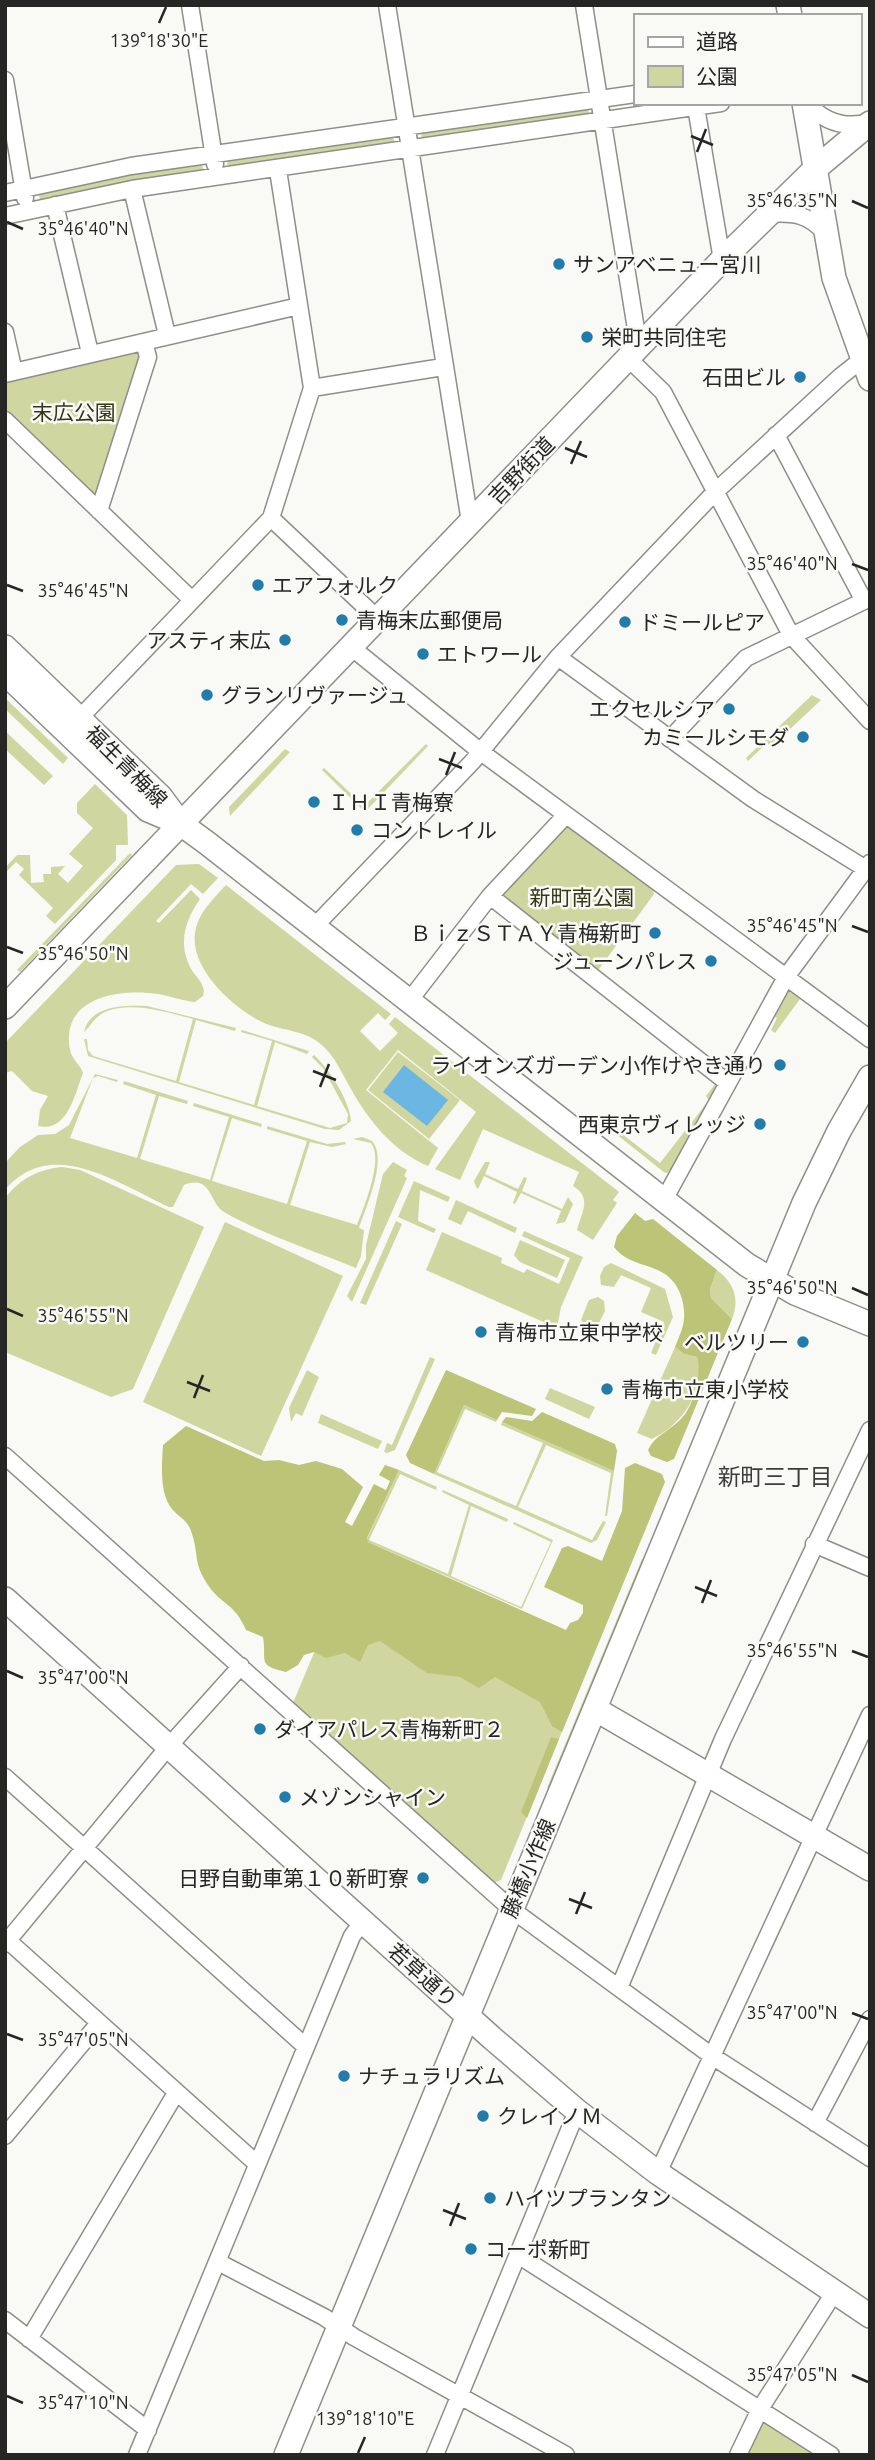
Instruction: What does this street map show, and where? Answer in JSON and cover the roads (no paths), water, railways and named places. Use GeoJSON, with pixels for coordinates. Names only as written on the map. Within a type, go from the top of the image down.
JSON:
{"type":"FeatureCollection","features":[{"type":"Feature","properties":{"kind":"street"},"geometry":{"type":"LineString","coordinates":[[190,5],[217,177]]}},
{"type":"Feature","properties":{"kind":"street"},"geometry":{"type":"LineString","coordinates":[[387,5],[443,367],[471,522]]}},
{"type":"Feature","properties":{"kind":"street"},"geometry":{"type":"LineString","coordinates":[[584,5],[634,353],[663,392],[791,635],[870,721]]}},
{"type":"Feature","properties":{"kind":"street"},"geometry":{"type":"LineString","coordinates":[[5,80],[22,189],[29,211]]}},
{"type":"Feature","properties":{"kind":"street"},"geometry":{"type":"LineString","coordinates":[[5,193],[93,173],[213,153],[634,94]]}},
{"type":"Feature","properties":{"kind":"street"},"geometry":{"type":"LineString","coordinates":[[5,216],[132,189],[278,170],[708,105]]}},
{"type":"Feature","properties":{"kind":"street"},"geometry":{"type":"LineString","coordinates":[[314,927],[481,752],[558,657],[715,492],[776,435],[867,364],[834,278],[805,105]]}},
{"type":"Feature","properties":{"kind":"street"},"geometry":{"type":"LineString","coordinates":[[808,105],[830,121],[851,125],[870,122]]}},
{"type":"Feature","properties":{"kind":"street"},"geometry":{"type":"LineString","coordinates":[[696,107],[722,260]]}},
{"type":"Feature","properties":{"kind":"street","name":"吉野街道"},"geometry":{"type":"LineString","coordinates":[[5,1007],[722,260],[815,170],[870,122]]}},
{"type":"Feature","properties":{"kind":"street"},"geometry":{"type":"LineString","coordinates":[[73,725],[271,518],[312,388],[278,170]]}},
{"type":"Feature","properties":{"kind":"street"},"geometry":{"type":"LineString","coordinates":[[132,189],[167,335]]}},
{"type":"Feature","properties":{"kind":"street"},"geometry":{"type":"LineString","coordinates":[[55,205],[90,353]]}},
{"type":"Feature","properties":{"kind":"street"},"geometry":{"type":"LineString","coordinates":[[768,214],[787,212],[802,216],[817,224],[825,234]]}},
{"type":"Feature","properties":{"kind":"street"},"geometry":{"type":"LineString","coordinates":[[5,332],[10,373],[299,306]]}},
{"type":"Feature","properties":{"kind":"street"},"geometry":{"type":"LineString","coordinates":[[99,511],[148,356],[144,342]]}},
{"type":"Feature","properties":{"kind":"street"},"geometry":{"type":"LineString","coordinates":[[312,388],[443,367]]}},
{"type":"Feature","properties":{"kind":"street"},"geometry":{"type":"LineString","coordinates":[[5,420],[192,600]]}},
{"type":"Feature","properties":{"kind":"street"},"geometry":{"type":"LineString","coordinates":[[670,739],[746,658],[867,600],[776,435]]}},
{"type":"Feature","properties":{"kind":"street"},"geometry":{"type":"LineString","coordinates":[[271,518],[378,619]]}},
{"type":"Feature","properties":{"kind":"street"},"geometry":{"type":"LineString","coordinates":[[351,647],[481,752],[870,1039]]}},
{"type":"Feature","properties":{"kind":"street"},"geometry":{"type":"LineString","coordinates":[[558,657],[753,799],[868,866],[786,977],[664,1200]]}},
{"type":"Feature","properties":{"kind":"street","name":"福生青梅線"},"geometry":{"type":"LineString","coordinates":[[11,668],[73,725],[148,810],[181,824],[771,1282],[870,1324]]}},
{"type":"Feature","properties":{"kind":"street"},"geometry":{"type":"LineString","coordinates":[[409,1000],[490,896],[566,816]]}},
{"type":"Feature","properties":{"kind":"street"},"geometry":{"type":"LineString","coordinates":[[490,896],[727,1083]]}},
{"type":"Feature","properties":{"kind":"street","name":"藤橋小作線"},"geometry":{"type":"LineString","coordinates":[[286,2455],[771,1282],[820,1169],[870,1077]]}},
{"type":"Feature","properties":{"kind":"street"},"geometry":{"type":"LineString","coordinates":[[618,1988],[709,1773],[814,1544],[865,1454],[870,1430]]}},
{"type":"Feature","properties":{"kind":"street"},"geometry":{"type":"LineString","coordinates":[[5,1456],[511,1909],[712,2056],[870,2158]]}},
{"type":"Feature","properties":{"kind":"street"},"geometry":{"type":"LineString","coordinates":[[814,1544],[870,1568]]}},
{"type":"Feature","properties":{"kind":"street","name":"若草通り"},"geometry":{"type":"LineString","coordinates":[[5,1599],[468,2015],[578,2110],[658,2173],[870,2316]]}},
{"type":"Feature","properties":{"kind":"street"},"geometry":{"type":"LineString","coordinates":[[241,1666],[169,1746],[6,1941],[257,2164]]}},
{"type":"Feature","properties":{"kind":"street"},"geometry":{"type":"LineString","coordinates":[[595,1709],[870,1869]]}},
{"type":"Feature","properties":{"kind":"street"},"geometry":{"type":"LineString","coordinates":[[658,2173],[869,1717]]}},
{"type":"Feature","properties":{"kind":"street"},"geometry":{"type":"LineString","coordinates":[[5,1777],[306,2047]]}},
{"type":"Feature","properties":{"kind":"street"},"geometry":{"type":"LineString","coordinates":[[137,2455],[352,1936],[363,1920]]}},
{"type":"Feature","properties":{"kind":"street"},"geometry":{"type":"LineString","coordinates":[[815,2123],[870,2019]]}},
{"type":"Feature","properties":{"kind":"street"},"geometry":{"type":"LineString","coordinates":[[5,2136],[99,2022]]}},
{"type":"Feature","properties":{"kind":"street"},"geometry":{"type":"LineString","coordinates":[[29,2339],[176,2094]]}},
{"type":"Feature","properties":{"kind":"street"},"geometry":{"type":"LineString","coordinates":[[435,2455],[578,2110]]}},
{"type":"Feature","properties":{"kind":"street"},"geometry":{"type":"LineString","coordinates":[[518,2255],[831,2455]]}},
{"type":"Feature","properties":{"kind":"street"},"geometry":{"type":"LineString","coordinates":[[218,2262],[566,2455]]}},
{"type":"Feature","properties":{"kind":"street"},"geometry":{"type":"LineString","coordinates":[[738,2455],[760,2409],[834,2293]]}},
{"type":"Feature","properties":{"kind":"street"},"geometry":{"type":"LineString","coordinates":[[5,2320],[148,2430]]}},
{"type":"Feature","properties":{"kind":"water"},"geometry":{"type":"Polygon","coordinates":[[[404,1065],[448,1100],[427,1126],[383,1092],[404,1065]]]}},
{"type":"Feature","properties":{"kind":"place","name":"サンアベニュー宮川"},"geometry":{"type":"Point","coordinates":[559,264]}},
{"type":"Feature","properties":{"kind":"place","name":"栄町共同住宅"},"geometry":{"type":"Point","coordinates":[587,337]}},
{"type":"Feature","properties":{"kind":"place","name":"石田ビル"},"geometry":{"type":"Point","coordinates":[800,377]}},
{"type":"Feature","properties":{"kind":"place","name":"エアフォルク"},"geometry":{"type":"Point","coordinates":[258,585]}},
{"type":"Feature","properties":{"kind":"place","name":"青梅末広郵便局"},"geometry":{"type":"Point","coordinates":[342,620]}},
{"type":"Feature","properties":{"kind":"place","name":"ドミールピア"},"geometry":{"type":"Point","coordinates":[625,622]}},
{"type":"Feature","properties":{"kind":"place","name":"アスティ末広"},"geometry":{"type":"Point","coordinates":[285,640]}},
{"type":"Feature","properties":{"kind":"place","name":"エトワール"},"geometry":{"type":"Point","coordinates":[423,654]}},
{"type":"Feature","properties":{"kind":"place","name":"グランリヴァージュ"},"geometry":{"type":"Point","coordinates":[207,695]}},
{"type":"Feature","properties":{"kind":"place","name":"エクセルシア"},"geometry":{"type":"Point","coordinates":[729,709]}},
{"type":"Feature","properties":{"kind":"place","name":"カミールシモダ"},"geometry":{"type":"Point","coordinates":[803,737]}},
{"type":"Feature","properties":{"kind":"place","name":"ＩＨＩ青梅寮"},"geometry":{"type":"Point","coordinates":[314,802]}},
{"type":"Feature","properties":{"kind":"place","name":"コントレイル"},"geometry":{"type":"Point","coordinates":[357,830]}},
{"type":"Feature","properties":{"kind":"place","name":"ＢｉｚＳＴＡＹ青梅新町"},"geometry":{"type":"Point","coordinates":[655,933]}},
{"type":"Feature","properties":{"kind":"place","name":"ジューンパレス"},"geometry":{"type":"Point","coordinates":[711,961]}},
{"type":"Feature","properties":{"kind":"place","name":"ライオンズガーデン小作けやき通り"},"geometry":{"type":"Point","coordinates":[780,1065]}},
{"type":"Feature","properties":{"kind":"place","name":"西東京ヴィレッジ"},"geometry":{"type":"Point","coordinates":[760,1124]}},
{"type":"Feature","properties":{"kind":"place","name":"青梅市立東中学校"},"geometry":{"type":"Point","coordinates":[481,1332]}},
{"type":"Feature","properties":{"kind":"place","name":"ベルツリー"},"geometry":{"type":"Point","coordinates":[803,1342]}},
{"type":"Feature","properties":{"kind":"place","name":"青梅市立東小学校"},"geometry":{"type":"Point","coordinates":[607,1389]}},
{"type":"Feature","properties":{"kind":"place","name":"ダイアパレス青梅新町２"},"geometry":{"type":"Point","coordinates":[260,1729]}},
{"type":"Feature","properties":{"kind":"place","name":"メゾンシャイン"},"geometry":{"type":"Point","coordinates":[285,1797]}},
{"type":"Feature","properties":{"kind":"place","name":"日野自動車第１０新町寮"},"geometry":{"type":"Point","coordinates":[423,1878]}},
{"type":"Feature","properties":{"kind":"place","name":"ナチュラリズム"},"geometry":{"type":"Point","coordinates":[344,2076]}},
{"type":"Feature","properties":{"kind":"place","name":"クレイノＭ"},"geometry":{"type":"Point","coordinates":[483,2116]}},
{"type":"Feature","properties":{"kind":"place","name":"ハイツプランタン"},"geometry":{"type":"Point","coordinates":[490,2198]}},
{"type":"Feature","properties":{"kind":"place","name":"コーポ新町"},"geometry":{"type":"Point","coordinates":[471,2249]}},
{"type":"Feature","properties":{"kind":"district","name":"新町三丁目"},"geometry":{"type":"Point","coordinates":[775,1476]}},
{"type":"Feature","properties":{"kind":"park label","name":"末広公園"},"geometry":{"type":"Point","coordinates":[74,412]}},
{"type":"Feature","properties":{"kind":"park label","name":"新町南公園"},"geometry":{"type":"Point","coordinates":[582,897]}}]}
